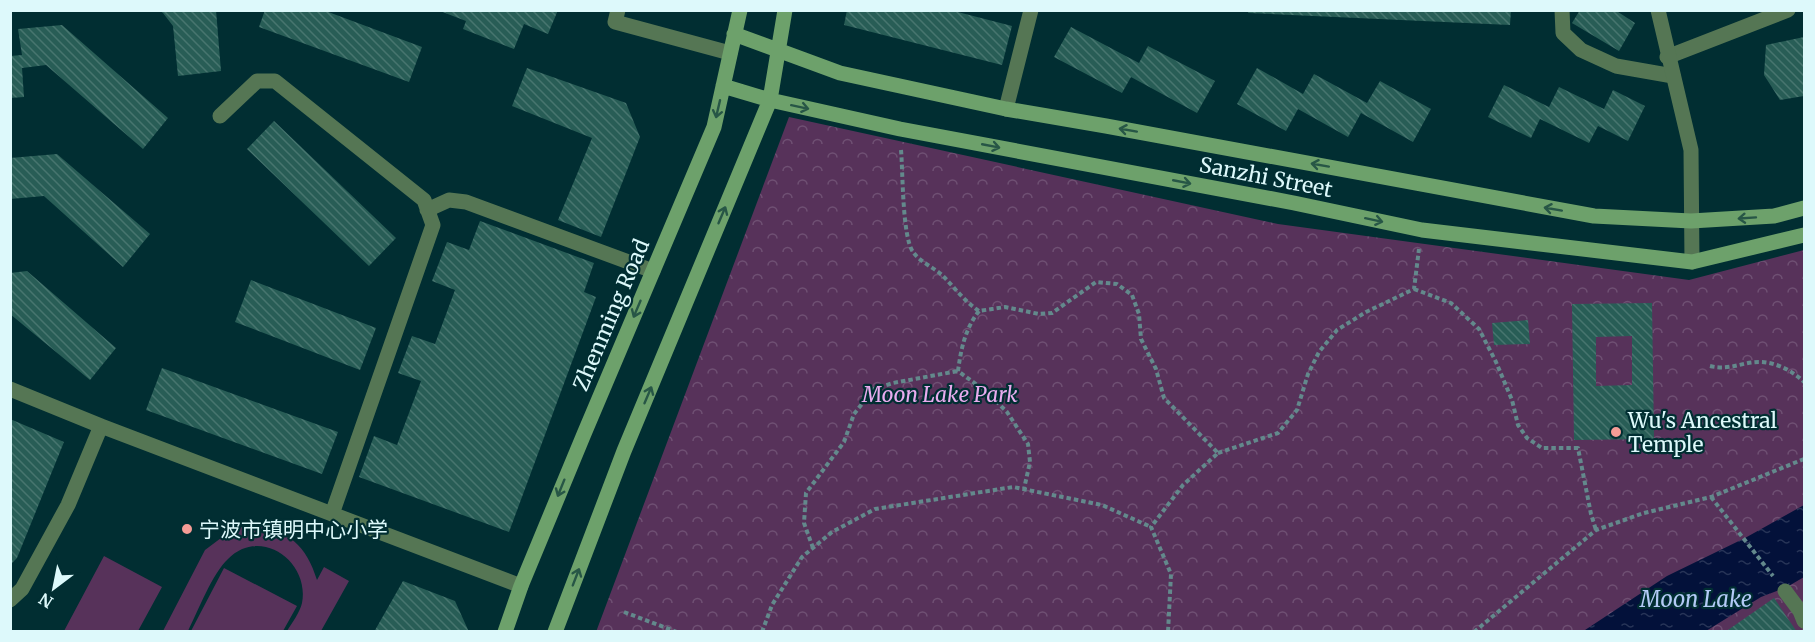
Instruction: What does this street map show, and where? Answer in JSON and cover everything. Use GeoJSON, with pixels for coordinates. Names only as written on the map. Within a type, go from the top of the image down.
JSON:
{"type":"FeatureCollection","features":[{"type":"Feature","properties":{"kind":"main road","name":"Zhenming Road"},"geometry":{"type":"LineString","coordinates":[[505,632],[521,586],[714,127],[740,10]]}},
{"type":"Feature","properties":{"kind":"main road"},"geometry":{"type":"LineString","coordinates":[[555,632],[624,451],[770,100],[784,10]]}},
{"type":"Feature","properties":{"kind":"main road","name":"Sanzhi Street"},"geometry":{"type":"LineString","coordinates":[[734,34],[840,73],[1006,109],[1594,216],[1691,222],[1774,216],[1804,208]]}},
{"type":"Feature","properties":{"kind":"main road","name":"Sanzhi Street"},"geometry":{"type":"LineString","coordinates":[[723,86],[770,100],[900,129],[1294,203],[1422,230],[1692,262],[1804,235]]}},
{"type":"Feature","properties":{"kind":"street"},"geometry":{"type":"LineString","coordinates":[[618,10],[615,22],[730,53]]}},
{"type":"Feature","properties":{"kind":"street"},"geometry":{"type":"LineString","coordinates":[[1006,109],[1031,10]]}},
{"type":"Feature","properties":{"kind":"street"},"geometry":{"type":"LineString","coordinates":[[1562,10],[1563,33],[1581,50],[1616,66],[1673,76]]}},
{"type":"Feature","properties":{"kind":"street"},"geometry":{"type":"LineString","coordinates":[[1658,10],[1667,57],[1691,150],[1692,262]]}},
{"type":"Feature","properties":{"kind":"street"},"geometry":{"type":"LineString","coordinates":[[1667,57],[1788,10]]}},
{"type":"Feature","properties":{"kind":"street"},"geometry":{"type":"LineString","coordinates":[[220,116],[257,81],[275,81],[424,200],[433,225],[332,514]]}},
{"type":"Feature","properties":{"kind":"street"},"geometry":{"type":"LineString","coordinates":[[427,210],[449,200],[466,202],[653,271]]}},
{"type":"Feature","properties":{"kind":"street"},"geometry":{"type":"LineString","coordinates":[[10,389],[521,586]]}},
{"type":"Feature","properties":{"kind":"street"},"geometry":{"type":"LineString","coordinates":[[10,600],[22,589],[68,505],[101,426]]}},
{"type":"Feature","properties":{"kind":"street"},"geometry":{"type":"LineString","coordinates":[[1785,591],[1800,611],[1804,621]]}},
{"type":"Feature","properties":{"kind":"path"},"geometry":{"type":"LineString","coordinates":[[901,149],[906,228],[912,251],[920,259],[933,267],[968,304],[979,311],[1005,307],[1039,314],[1052,314],[1096,282],[1117,284],[1132,295],[1139,314],[1141,339],[1156,369],[1164,398],[1218,453]]}},
{"type":"Feature","properties":{"kind":"path"},"geometry":{"type":"LineString","coordinates":[[1414,289],[1419,249]]}},
{"type":"Feature","properties":{"kind":"path"},"geometry":{"type":"LineString","coordinates":[[1151,526],[1183,485],[1218,453],[1278,433],[1297,410],[1319,352],[1337,330],[1366,312],[1414,289],[1451,303],[1479,329],[1512,400],[1518,424],[1527,438],[1542,448],[1578,448],[1596,530]]}},
{"type":"Feature","properties":{"kind":"path"},"geometry":{"type":"LineString","coordinates":[[958,371],[961,347],[970,322],[979,311]]}},
{"type":"Feature","properties":{"kind":"path"},"geometry":{"type":"LineString","coordinates":[[1710,366],[1723,369],[1762,362],[1792,372],[1804,382]]}},
{"type":"Feature","properties":{"kind":"path"},"geometry":{"type":"LineString","coordinates":[[813,548],[804,524],[806,493],[844,442],[854,414],[874,389],[893,382],[958,371],[988,393],[1007,412],[1028,444],[1030,462],[1024,489]]}},
{"type":"Feature","properties":{"kind":"path"},"geometry":{"type":"LineString","coordinates":[[1474,632],[1596,530],[1644,513],[1711,497],[1804,459]]}},
{"type":"Feature","properties":{"kind":"path"},"geometry":{"type":"LineString","coordinates":[[762,632],[772,605],[802,557],[832,532],[875,509],[1013,487],[1102,505],[1151,526],[1171,574],[1168,632]]}},
{"type":"Feature","properties":{"kind":"path"},"geometry":{"type":"LineString","coordinates":[[1711,497],[1785,591]]}},
{"type":"Feature","properties":{"kind":"path"},"geometry":{"type":"LineString","coordinates":[[624,612],[677,632]]}},
{"type":"Feature","properties":{"kind":"green space","name":"Moon Lake Park"},"geometry":{"type":"Polygon","coordinates":[[[789,117],[1278,224],[1689,280],[1804,250],[1804,631],[596,632],[789,117]]]}},
{"type":"Feature","properties":{"kind":"green space"},"geometry":{"type":"Polygon","coordinates":[[[246,525],[272,529],[292,539],[307,556],[317,580],[324,567],[349,581],[321,631],[287,631],[302,603],[302,588],[298,574],[291,562],[280,553],[268,547],[254,546],[241,550],[222,566],[211,583],[188,631],[163,631],[205,550],[225,535],[246,525]]]}},
{"type":"Feature","properties":{"kind":"green space"},"geometry":{"type":"Polygon","coordinates":[[[104,556],[162,587],[138,631],[64,631],[104,556]]]}},
{"type":"Feature","properties":{"kind":"green space"},"geometry":{"type":"Polygon","coordinates":[[[224,568],[297,606],[283,631],[191,631],[224,568]]]}},
{"type":"Feature","properties":{"kind":"water","name":"Moon Lake"},"geometry":{"type":"Polygon","coordinates":[[[1804,505],[1804,577],[1787,587],[1761,597],[1706,631],[1582,632],[1667,576],[1745,538],[1804,505]]]}},
{"type":"Feature","properties":{"kind":"building"},"geometry":{"type":"Polygon","coordinates":[[[159,10],[216,10],[221,71],[178,76],[173,26],[159,10]]]}},
{"type":"Feature","properties":{"kind":"building"},"geometry":{"type":"Polygon","coordinates":[[[265,10],[323,10],[422,47],[409,82],[259,27],[265,10]]]}},
{"type":"Feature","properties":{"kind":"building"},"geometry":{"type":"Polygon","coordinates":[[[558,10],[548,34],[524,24],[514,49],[463,29],[466,21],[440,11],[558,10]]]}},
{"type":"Feature","properties":{"kind":"building"},"geometry":{"type":"Polygon","coordinates":[[[847,10],[950,10],[1012,26],[1002,65],[844,25],[847,10]]]}},
{"type":"Feature","properties":{"kind":"building"},"geometry":{"type":"Polygon","coordinates":[[[1249,10],[1511,10],[1510,25],[1248,13],[1249,10]]]}},
{"type":"Feature","properties":{"kind":"building"},"geometry":{"type":"Polygon","coordinates":[[[1580,10],[1615,10],[1635,23],[1619,51],[1572,23],[1580,10]]]}},
{"type":"Feature","properties":{"kind":"building"},"geometry":{"type":"Polygon","coordinates":[[[62,25],[168,118],[143,149],[46,65],[22,68],[24,97],[10,98],[10,56],[22,55],[18,29],[62,25]]]}},
{"type":"Feature","properties":{"kind":"building"},"geometry":{"type":"Polygon","coordinates":[[[1071,27],[1139,63],[1148,46],[1215,81],[1197,113],[1131,77],[1122,93],[1054,57],[1071,27]]]}},
{"type":"Feature","properties":{"kind":"building"},"geometry":{"type":"Polygon","coordinates":[[[1804,37],[1804,96],[1780,100],[1764,75],[1766,45],[1804,37]]]}},
{"type":"Feature","properties":{"kind":"building"},"geometry":{"type":"Polygon","coordinates":[[[527,68],[626,103],[640,137],[601,237],[558,220],[592,138],[512,106],[527,68]]]}},
{"type":"Feature","properties":{"kind":"building"},"geometry":{"type":"Polygon","coordinates":[[[1257,68],[1303,94],[1314,74],[1367,103],[1380,81],[1431,109],[1413,142],[1361,113],[1348,137],[1298,109],[1286,131],[1237,104],[1257,68]]]}},
{"type":"Feature","properties":{"kind":"building"},"geometry":{"type":"Polygon","coordinates":[[[1504,85],[1549,107],[1559,87],[1604,109],[1613,90],[1645,106],[1628,141],[1598,126],[1589,143],[1540,119],[1531,138],[1488,117],[1504,85]]]}},
{"type":"Feature","properties":{"kind":"building"},"geometry":{"type":"Polygon","coordinates":[[[274,121],[396,238],[369,266],[247,149],[274,121]]]}},
{"type":"Feature","properties":{"kind":"building"},"geometry":{"type":"Polygon","coordinates":[[[57,154],[150,234],[123,267],[44,196],[10,199],[10,158],[57,154]]]}},
{"type":"Feature","properties":{"kind":"building"},"geometry":{"type":"Polygon","coordinates":[[[480,221],[594,263],[584,292],[596,297],[509,532],[359,477],[374,436],[397,445],[421,381],[398,373],[412,336],[435,344],[455,290],[432,281],[447,242],[469,250],[480,221]]]}},
{"type":"Feature","properties":{"kind":"building"},"geometry":{"type":"Polygon","coordinates":[[[27,271],[116,348],[90,380],[10,314],[10,273],[27,271]]]}},
{"type":"Feature","properties":{"kind":"building"},"geometry":{"type":"Polygon","coordinates":[[[251,280],[376,328],[360,370],[235,322],[251,280]]]}},
{"type":"Feature","properties":{"kind":"building"},"geometry":{"type":"Polygon","coordinates":[[[1652,303],[1654,439],[1574,440],[1572,304],[1652,303]],[[1632,336],[1596,337],[1596,386],[1632,385],[1632,336]]]}},
{"type":"Feature","properties":{"kind":"building"},"geometry":{"type":"Polygon","coordinates":[[[1528,320],[1530,344],[1494,345],[1492,323],[1528,320]]]}},
{"type":"Feature","properties":{"kind":"building"},"geometry":{"type":"Polygon","coordinates":[[[162,368],[338,432],[322,474],[146,410],[162,368]]]}},
{"type":"Feature","properties":{"kind":"building"},"geometry":{"type":"Polygon","coordinates":[[[10,419],[64,442],[17,558],[10,565],[10,419]]]}},
{"type":"Feature","properties":{"kind":"building"},"geometry":{"type":"Polygon","coordinates":[[[403,581],[455,601],[469,632],[374,632],[403,581]]]}},
{"type":"Feature","properties":{"kind":"building"},"geometry":{"type":"Polygon","coordinates":[[[1774,598],[1797,632],[1725,632],[1774,598]]]}},
{"type":"Feature","properties":{"kind":"place","name":"Wu's Ancestral Temple"},"geometry":{"type":"Point","coordinates":[1616,432]}},
{"type":"Feature","properties":{"kind":"place","name":"宁波市镇明中心小学"},"geometry":{"type":"Point","coordinates":[187,529]}}]}
